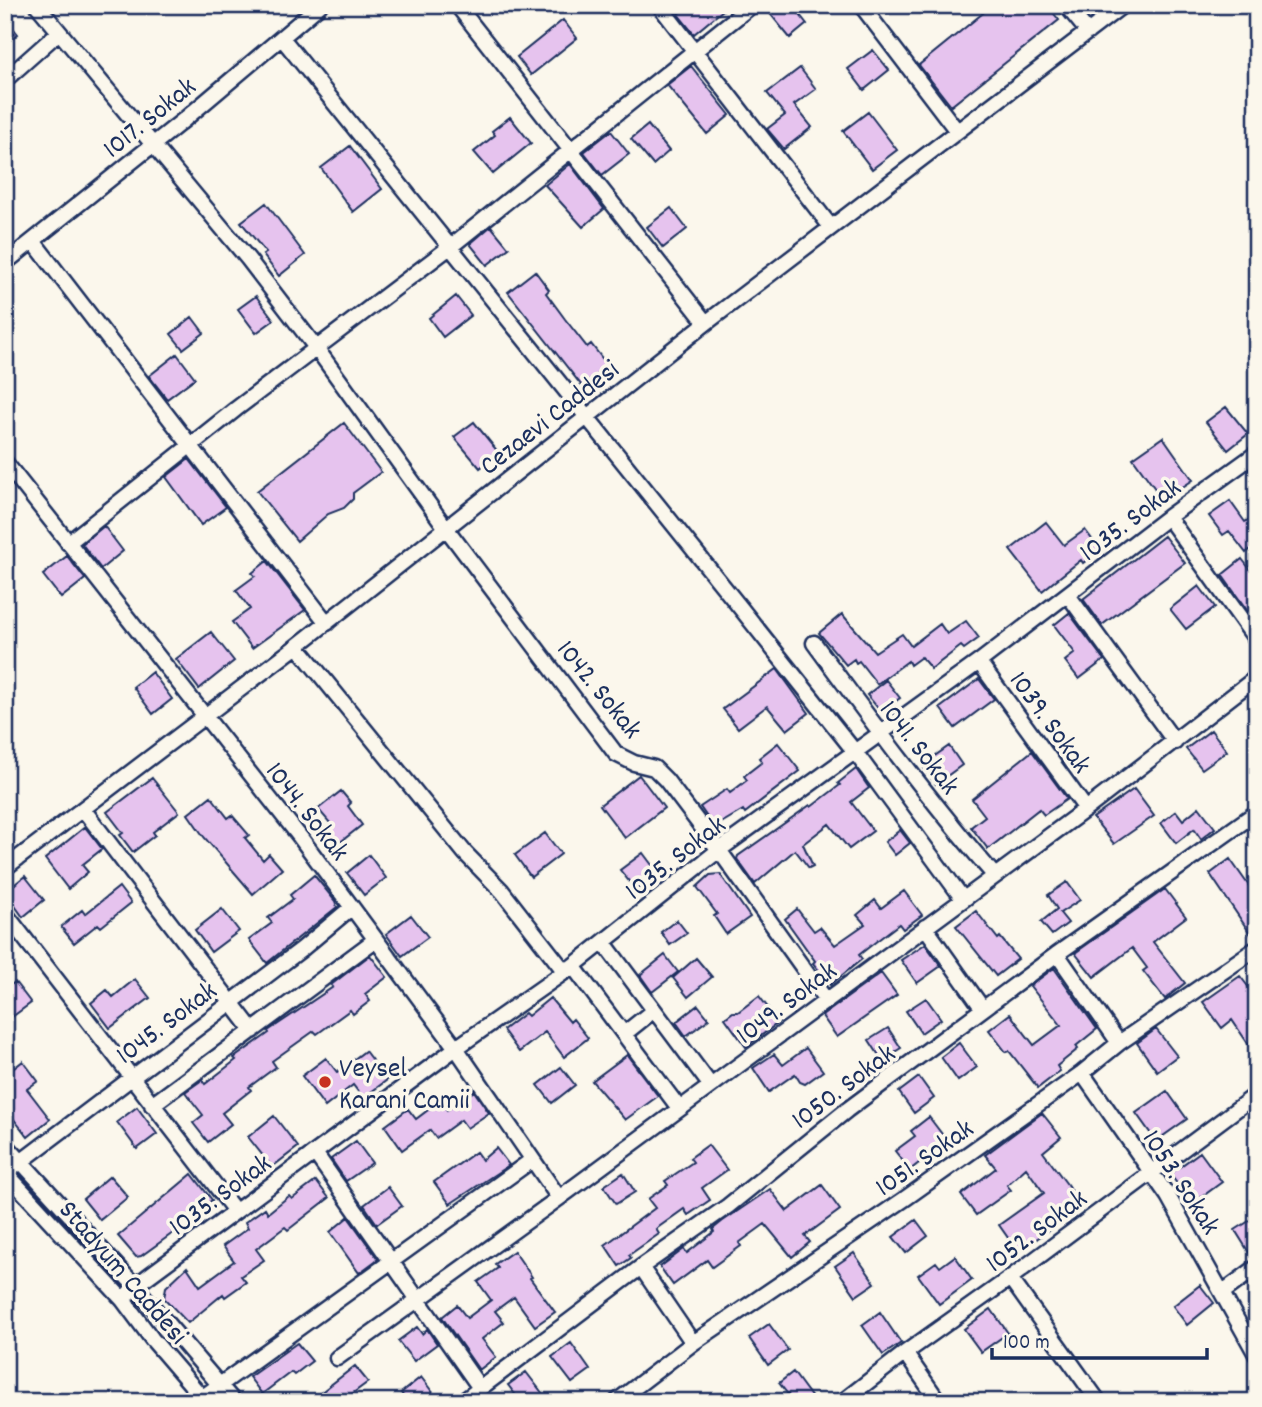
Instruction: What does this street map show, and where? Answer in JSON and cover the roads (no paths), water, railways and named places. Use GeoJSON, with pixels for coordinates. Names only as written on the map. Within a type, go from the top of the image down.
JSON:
{"type":"FeatureCollection","features":[{"type":"Feature","properties":{"kind":"street","name":"1042. Sokak"},"geometry":{"type":"LineString","coordinates":[[37,5],[248,259],[616,754],[634,764],[654,768],[719,850],[826,1000]]}},
{"type":"Feature","properties":{"kind":"street","name":"1017. Sokak"},"geometry":{"type":"LineString","coordinates":[[5,263],[152,146],[320,5]]}},
{"type":"Feature","properties":{"kind":"street"},"geometry":{"type":"LineString","coordinates":[[457,5],[706,323]]}},
{"type":"Feature","properties":{"kind":"street"},"geometry":{"type":"LineString","coordinates":[[659,5],[831,227]]}},
{"type":"Feature","properties":{"kind":"street"},"geometry":{"type":"LineString","coordinates":[[68,543],[191,445],[450,247],[752,5]]}},
{"type":"Feature","properties":{"kind":"street"},"geometry":{"type":"LineString","coordinates":[[861,5],[957,131]]}},
{"type":"Feature","properties":{"kind":"street"},"geometry":{"type":"LineString","coordinates":[[1066,5],[1088,32]]}},
{"type":"Feature","properties":{"kind":"street","name":"Cezaevi Caddesi"},"geometry":{"type":"LineString","coordinates":[[5,868],[327,623],[706,323],[1123,5]]}},
{"type":"Feature","properties":{"kind":"street"},"geometry":{"type":"LineString","coordinates":[[5,80],[59,32]]}},
{"type":"Feature","properties":{"kind":"street"},"geometry":{"type":"LineString","coordinates":[[282,38],[855,752],[963,899]]}},
{"type":"Feature","properties":{"kind":"street"},"geometry":{"type":"LineString","coordinates":[[33,241],[327,623]]}},
{"type":"Feature","properties":{"kind":"street","name":"1035. Sokak"},"geometry":{"type":"LineString","coordinates":[[123,1300],[135,1286],[235,1211],[456,1048],[569,969],[719,850],[979,662],[1168,517],[1257,453]]}},
{"type":"Feature","properties":{"kind":"street","name":"1044. Sokak"},"geometry":{"type":"LineString","coordinates":[[5,462],[300,836],[456,1048],[559,1198]]}},
{"type":"Feature","properties":{"kind":"street"},"geometry":{"type":"LineString","coordinates":[[1168,517],[1257,641]]}},
{"type":"Feature","properties":{"kind":"street"},"geometry":{"type":"LineString","coordinates":[[1068,595],[1175,742]]}},
{"type":"Feature","properties":{"kind":"street","name":"1041. Sokak"},"geometry":{"type":"LineString","coordinates":[[814,643],[879,733],[994,875]]}},
{"type":"Feature","properties":{"kind":"street"},"geometry":{"type":"LineString","coordinates":[[297,646],[465,853],[502,891],[624,1034],[680,1108]]}},
{"type":"Feature","properties":{"kind":"street","name":"1039. Sokak"},"geometry":{"type":"LineString","coordinates":[[979,662],[1086,809]]}},
{"type":"Feature","properties":{"kind":"street","name":"1049. Sokak"},"geometry":{"type":"LineString","coordinates":[[337,1358],[559,1198],[1086,809],[1257,677]]}},
{"type":"Feature","properties":{"kind":"street"},"geometry":{"type":"LineString","coordinates":[[83,809],[254,1031]]}},
{"type":"Feature","properties":{"kind":"street","name":"1050. Sokak"},"geometry":{"type":"LineString","coordinates":[[462,1402],[641,1267],[728,1206],[847,1110],[1057,954],[1257,812]]}},
{"type":"Feature","properties":{"kind":"street","name":"1045. Sokak"},"geometry":{"type":"LineString","coordinates":[[6,1172],[302,949],[352,907]]}},
{"type":"Feature","properties":{"kind":"street"},"geometry":{"type":"LineString","coordinates":[[5,913],[235,1211]]}},
{"type":"Feature","properties":{"kind":"street"},"geometry":{"type":"LineString","coordinates":[[925,927],[984,1009]]}},
{"type":"Feature","properties":{"kind":"street"},"geometry":{"type":"LineString","coordinates":[[152,1105],[375,940]]}},
{"type":"Feature","properties":{"kind":"street"},"geometry":{"type":"LineString","coordinates":[[604,943],[711,1086]]}},
{"type":"Feature","properties":{"kind":"street","name":"1051. Sokak"},"geometry":{"type":"LineString","coordinates":[[617,1402],[693,1343],[906,1198],[1082,1073],[1119,1043],[1257,948]]}},
{"type":"Feature","properties":{"kind":"street"},"geometry":{"type":"LineString","coordinates":[[1057,954],[1119,1043]]}},
{"type":"Feature","properties":{"kind":"street"},"geometry":{"type":"LineString","coordinates":[[624,1034],[654,1010]]}},
{"type":"Feature","properties":{"kind":"street","name":"1053. Sokak"},"geometry":{"type":"LineString","coordinates":[[1082,1073],[1168,1196],[1257,1356]]}},
{"type":"Feature","properties":{"kind":"street","name":"1052. Sokak"},"geometry":{"type":"LineString","coordinates":[[842,1402],[1257,1094]]}},
{"type":"Feature","properties":{"kind":"street"},"geometry":{"type":"LineString","coordinates":[[5,1144],[135,1286],[234,1402]]}},
{"type":"Feature","properties":{"kind":"street"},"geometry":{"type":"LineString","coordinates":[[315,1153],[480,1388]]}},
{"type":"Feature","properties":{"kind":"street"},"geometry":{"type":"LineString","coordinates":[[205,1400],[219,1385],[532,1160]]}},
{"type":"Feature","properties":{"kind":"street","name":"Stadyum Caddesi"},"geometry":{"type":"LineString","coordinates":[[6,1172],[123,1300],[152,1339],[205,1400]]}},
{"type":"Feature","properties":{"kind":"street"},"geometry":{"type":"LineString","coordinates":[[641,1267],[693,1343]]}},
{"type":"Feature","properties":{"kind":"street"},"geometry":{"type":"LineString","coordinates":[[1223,1292],[1257,1267]]}},
{"type":"Feature","properties":{"kind":"street"},"geometry":{"type":"LineString","coordinates":[[1010,1278],[1099,1402]]}},
{"type":"Feature","properties":{"kind":"street"},"geometry":{"type":"LineString","coordinates":[[905,1353],[939,1402]]}},
{"type":"Feature","properties":{"kind":"place","name":"Veysel Karani Camii"},"geometry":{"type":"Point","coordinates":[325,1082]}}]}
